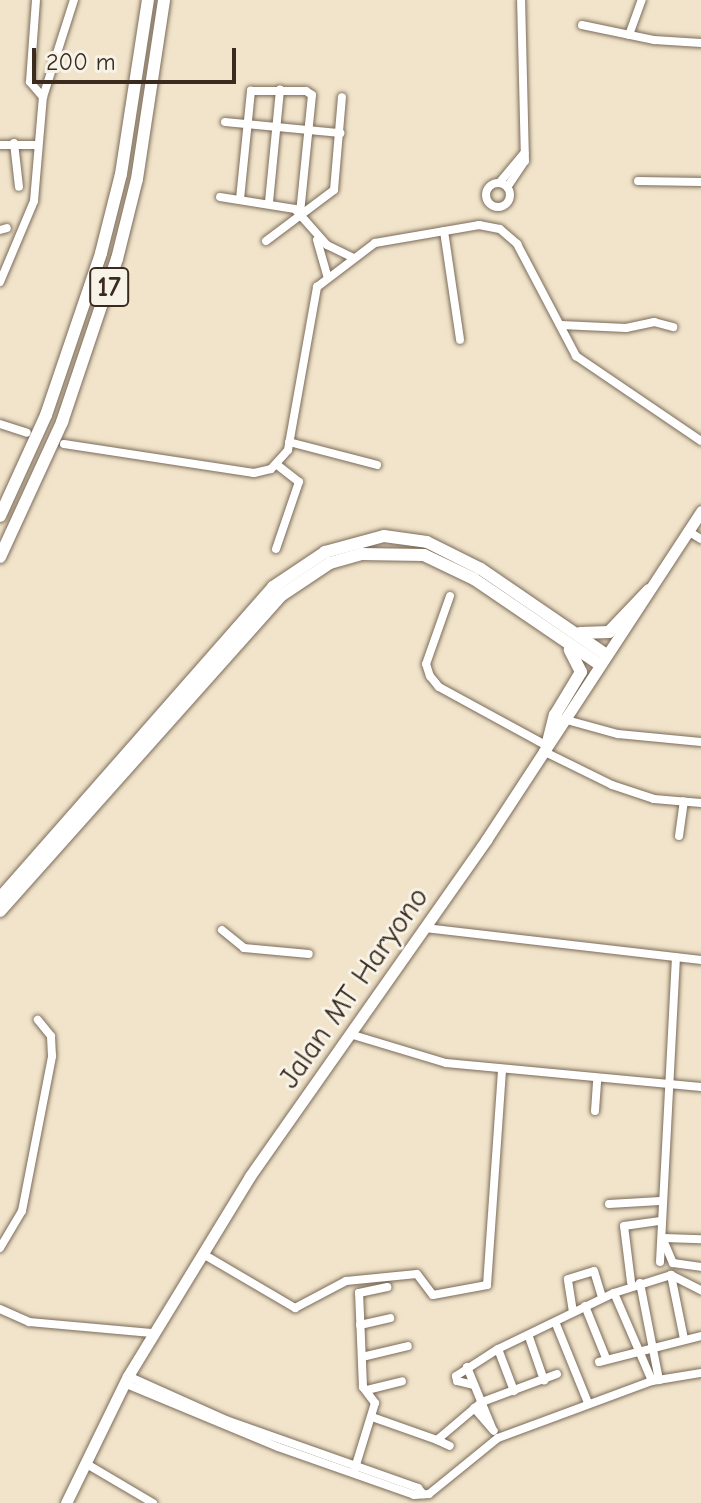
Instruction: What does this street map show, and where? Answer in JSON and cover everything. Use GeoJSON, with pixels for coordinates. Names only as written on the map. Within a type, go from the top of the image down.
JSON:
{"type":"FeatureCollection","features":[{"type":"Feature","properties":{"kind":"highway","name":"17"},"geometry":{"type":"LineString","coordinates":[[0,516],[46,415],[101,253],[121,174],[148,0]]}},
{"type":"Feature","properties":{"kind":"highway","name":"17"},"geometry":{"type":"LineString","coordinates":[[0,557],[62,422],[117,259],[137,179],[164,0]]}},
{"type":"Feature","properties":{"kind":"highway"},"geometry":{"type":"LineString","coordinates":[[2,906],[273,587],[325,552],[384,536],[426,548],[450,559],[602,659]]}},
{"type":"Feature","properties":{"kind":"highway"},"geometry":{"type":"LineString","coordinates":[[563,633],[591,637],[609,632],[649,590]]}},
{"type":"Feature","properties":{"kind":"highway"},"geometry":{"type":"LineString","coordinates":[[545,749],[555,715],[581,672],[579,661],[563,633]]}},
{"type":"Feature","properties":{"kind":"main road","name":"Jalan MT Haryono"},"geometry":{"type":"LineString","coordinates":[[66,1503],[126,1379],[152,1333],[259,1162],[353,1035],[701,511]]}},
{"type":"Feature","properties":{"kind":"street"},"geometry":{"type":"LineString","coordinates":[[36,0],[30,82],[43,97]]}},
{"type":"Feature","properties":{"kind":"street"},"geometry":{"type":"LineString","coordinates":[[0,282],[34,201],[43,97],[74,0]]}},
{"type":"Feature","properties":{"kind":"street"},"geometry":{"type":"LineString","coordinates":[[491,226],[495,207],[486,192],[504,184],[524,153],[521,0]]}},
{"type":"Feature","properties":{"kind":"street"},"geometry":{"type":"LineString","coordinates":[[629,35],[642,0]]}},
{"type":"Feature","properties":{"kind":"street"},"geometry":{"type":"LineString","coordinates":[[582,25],[629,35],[701,43]]}},
{"type":"Feature","properties":{"kind":"street"},"geometry":{"type":"LineString","coordinates":[[269,202],[280,90]]}},
{"type":"Feature","properties":{"kind":"street"},"geometry":{"type":"LineString","coordinates":[[240,199],[251,91],[280,90],[311,94],[301,215],[323,247],[327,276]]}},
{"type":"Feature","properties":{"kind":"street"},"geometry":{"type":"LineString","coordinates":[[266,241],[334,190],[342,97]]}},
{"type":"Feature","properties":{"kind":"street"},"geometry":{"type":"LineString","coordinates":[[225,122],[340,133]]}},
{"type":"Feature","properties":{"kind":"street"},"geometry":{"type":"LineString","coordinates":[[14,143],[19,187]]}},
{"type":"Feature","properties":{"kind":"street"},"geometry":{"type":"LineString","coordinates":[[0,145],[37,145]]}},
{"type":"Feature","properties":{"kind":"street"},"geometry":{"type":"LineString","coordinates":[[638,181],[701,182]]}},
{"type":"Feature","properties":{"kind":"street"},"geometry":{"type":"LineString","coordinates":[[495,207],[509,201],[504,184]]}},
{"type":"Feature","properties":{"kind":"street"},"geometry":{"type":"LineString","coordinates":[[220,197],[269,202],[301,215],[327,245],[352,257]]}},
{"type":"Feature","properties":{"kind":"street"},"geometry":{"type":"LineString","coordinates":[[64,444],[254,473],[277,465],[289,442],[315,291],[327,276],[375,243],[491,226],[517,244],[576,356],[701,441]]}},
{"type":"Feature","properties":{"kind":"street"},"geometry":{"type":"LineString","coordinates":[[444,231],[460,340]]}},
{"type":"Feature","properties":{"kind":"street"},"geometry":{"type":"LineString","coordinates":[[561,325],[626,328],[654,322],[673,327]]}},
{"type":"Feature","properties":{"kind":"street"},"geometry":{"type":"LineString","coordinates":[[0,424],[27,433]]}},
{"type":"Feature","properties":{"kind":"street"},"geometry":{"type":"LineString","coordinates":[[289,442],[377,465]]}},
{"type":"Feature","properties":{"kind":"street"},"geometry":{"type":"LineString","coordinates":[[276,549],[299,482],[277,465]]}},
{"type":"Feature","properties":{"kind":"street"},"geometry":{"type":"LineString","coordinates":[[688,531],[701,539]]}},
{"type":"Feature","properties":{"kind":"street"},"geometry":{"type":"LineString","coordinates":[[450,596],[426,664],[430,676],[451,694],[612,785],[654,799],[701,803]]}},
{"type":"Feature","properties":{"kind":"street"},"geometry":{"type":"LineString","coordinates":[[563,719],[618,734],[701,742]]}},
{"type":"Feature","properties":{"kind":"street"},"geometry":{"type":"LineString","coordinates":[[679,836],[684,801]]}},
{"type":"Feature","properties":{"kind":"street"},"geometry":{"type":"LineString","coordinates":[[425,928],[701,960]]}},
{"type":"Feature","properties":{"kind":"street"},"geometry":{"type":"LineString","coordinates":[[222,930],[244,948],[309,954]]}},
{"type":"Feature","properties":{"kind":"street"},"geometry":{"type":"LineString","coordinates":[[660,1262],[660,1201],[676,958]]}},
{"type":"Feature","properties":{"kind":"street"},"geometry":{"type":"LineString","coordinates":[[0,1248],[22,1211],[52,1056],[51,1036],[38,1020]]}},
{"type":"Feature","properties":{"kind":"street"},"geometry":{"type":"LineString","coordinates":[[353,1035],[419,1058],[502,1070],[701,1087]]}},
{"type":"Feature","properties":{"kind":"street"},"geometry":{"type":"LineString","coordinates":[[203,1254],[295,1308],[346,1281],[417,1274],[433,1295],[487,1285],[502,1070]]}},
{"type":"Feature","properties":{"kind":"street"},"geometry":{"type":"LineString","coordinates":[[595,1111],[597,1079]]}},
{"type":"Feature","properties":{"kind":"street"},"geometry":{"type":"LineString","coordinates":[[664,1137],[664,1238],[673,1263],[701,1267]]}},
{"type":"Feature","properties":{"kind":"street"},"geometry":{"type":"LineString","coordinates":[[609,1204],[660,1201]]}},
{"type":"Feature","properties":{"kind":"street"},"geometry":{"type":"LineString","coordinates":[[655,1381],[652,1344],[624,1226],[659,1221]]}},
{"type":"Feature","properties":{"kind":"street"},"geometry":{"type":"LineString","coordinates":[[664,1238],[701,1239]]}},
{"type":"Feature","properties":{"kind":"street"},"geometry":{"type":"LineString","coordinates":[[573,1312],[568,1279],[596,1272],[602,1298]]}},
{"type":"Feature","properties":{"kind":"street"},"geometry":{"type":"LineString","coordinates":[[671,1275],[684,1339]]}},
{"type":"Feature","properties":{"kind":"street"},"geometry":{"type":"LineString","coordinates":[[474,1385],[456,1380],[467,1367],[636,1282],[671,1275],[701,1290]]}},
{"type":"Feature","properties":{"kind":"street"},"geometry":{"type":"LineString","coordinates":[[355,1469],[372,1417],[374,1398],[367,1390],[362,1357],[359,1293],[387,1287]]}},
{"type":"Feature","properties":{"kind":"street"},"geometry":{"type":"LineString","coordinates":[[614,1293],[636,1348],[655,1381]]}},
{"type":"Feature","properties":{"kind":"street"},"geometry":{"type":"LineString","coordinates":[[585,1306],[602,1360],[652,1344],[701,1336]]}},
{"type":"Feature","properties":{"kind":"street"},"geometry":{"type":"LineString","coordinates":[[0,1309],[29,1322],[152,1333]]}},
{"type":"Feature","properties":{"kind":"street"},"geometry":{"type":"LineString","coordinates":[[360,1325],[390,1318]]}},
{"type":"Feature","properties":{"kind":"street"},"geometry":{"type":"LineString","coordinates":[[556,1324],[588,1403]]}},
{"type":"Feature","properties":{"kind":"street"},"geometry":{"type":"LineString","coordinates":[[529,1337],[544,1380]]}},
{"type":"Feature","properties":{"kind":"street"},"geometry":{"type":"LineString","coordinates":[[362,1357],[408,1346]]}},
{"type":"Feature","properties":{"kind":"street"},"geometry":{"type":"LineString","coordinates":[[498,1349],[514,1391]]}},
{"type":"Feature","properties":{"kind":"street"},"geometry":{"type":"LineString","coordinates":[[467,1367],[498,1438]]}},
{"type":"Feature","properties":{"kind":"street"},"geometry":{"type":"LineString","coordinates":[[126,1379],[280,1444],[423,1494],[437,1490],[498,1438],[655,1381],[701,1373]]}},
{"type":"Feature","properties":{"kind":"street"},"geometry":{"type":"LineString","coordinates":[[437,1440],[482,1402],[557,1374]]}},
{"type":"Feature","properties":{"kind":"street"},"geometry":{"type":"LineString","coordinates":[[367,1390],[402,1381]]}},
{"type":"Feature","properties":{"kind":"street"},"geometry":{"type":"LineString","coordinates":[[474,1408],[492,1428]]}},
{"type":"Feature","properties":{"kind":"street"},"geometry":{"type":"LineString","coordinates":[[372,1417],[450,1446]]}},
{"type":"Feature","properties":{"kind":"street"},"geometry":{"type":"LineString","coordinates":[[85,1463],[153,1503]]}}]}
